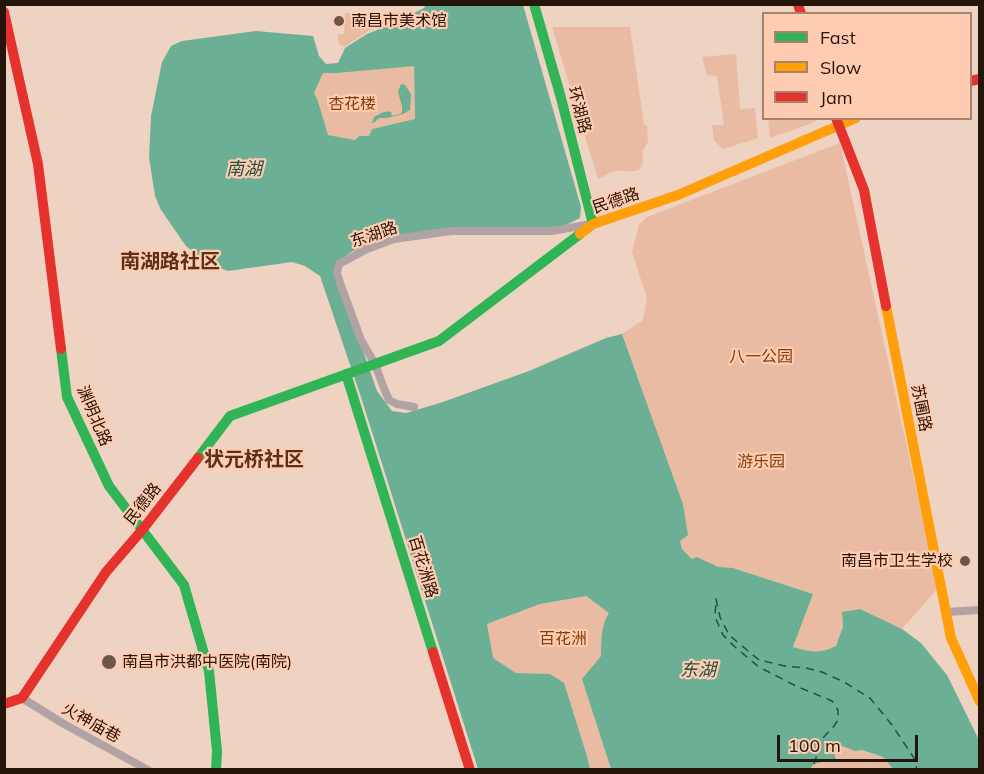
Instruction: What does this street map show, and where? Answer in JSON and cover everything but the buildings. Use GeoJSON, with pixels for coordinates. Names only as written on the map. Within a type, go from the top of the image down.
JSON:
{"type":"FeatureCollection","features":[{"type":"Feature","properties":{"kind":"main road","name":"环湖路"},"geometry":{"type":"LineString","coordinates":[[534,4],[593,224]]}},
{"type":"Feature","properties":{"kind":"main road","name":"渊明北路"},"geometry":{"type":"LineString","coordinates":[[4,12],[38,164],[67,398],[109,486],[184,585],[209,671],[217,751],[216,770]]}},
{"type":"Feature","properties":{"kind":"main road","name":"民德路"},"geometry":{"type":"LineString","coordinates":[[22,698],[106,572],[230,416],[439,341],[593,224],[678,195],[838,122]]}},
{"type":"Feature","properties":{"kind":"main road","name":"苏圃路"},"geometry":{"type":"LineString","coordinates":[[838,122],[864,190],[951,638],[980,702]]}},
{"type":"Feature","properties":{"kind":"main road","name":"百花洲路"},"geometry":{"type":"LineString","coordinates":[[346,374],[470,770]]}},
{"type":"Feature","properties":{"kind":"main road"},"geometry":{"type":"LineString","coordinates":[[4,704],[22,698]]}},
{"type":"Feature","properties":{"kind":"street","name":"东湖路"},"geometry":{"type":"LineString","coordinates":[[414,407],[389,400],[375,364],[361,340],[340,283],[337,273],[339,264],[367,249],[394,239],[451,231],[552,231],[593,224]]}},
{"type":"Feature","properties":{"kind":"street"},"geometry":{"type":"LineString","coordinates":[[946,612],[980,610]]}},
{"type":"Feature","properties":{"kind":"street","name":"火神庙巷"},"geometry":{"type":"LineString","coordinates":[[22,698],[148,770]]}},
{"type":"Feature","properties":{"kind":"green space"},"geometry":{"type":"Polygon","coordinates":[[[408,12],[369,31],[344,47],[338,43],[338,34],[344,34],[345,13],[408,12]]]}},
{"type":"Feature","properties":{"kind":"green space"},"geometry":{"type":"Polygon","coordinates":[[[552,27],[630,27],[644,125],[647,125],[648,142],[642,152],[643,162],[639,170],[615,171],[598,179],[552,27]]]}},
{"type":"Feature","properties":{"kind":"green space"},"geometry":{"type":"Polygon","coordinates":[[[736,54],[740,109],[755,108],[758,138],[723,149],[714,140],[711,125],[724,125],[717,76],[707,75],[702,57],[736,54]]]}},
{"type":"Feature","properties":{"kind":"green space","name":"杏花楼"},"geometry":{"type":"Polygon","coordinates":[[[414,65],[415,119],[372,129],[369,136],[359,136],[355,140],[328,135],[314,93],[322,73],[414,65]]]}},
{"type":"Feature","properties":{"kind":"green space"},"geometry":{"type":"Polygon","coordinates":[[[768,120],[816,120],[815,122],[770,138],[768,120]]]}},
{"type":"Feature","properties":{"kind":"green space","name":"八一公园"},"geometry":{"type":"Polygon","coordinates":[[[840,143],[938,588],[902,629],[860,609],[842,612],[843,627],[837,646],[815,651],[793,647],[813,594],[733,568],[718,568],[697,557],[692,559],[682,549],[680,541],[687,535],[683,503],[622,334],[643,320],[647,298],[632,252],[639,225],[647,217],[840,143]]]}},
{"type":"Feature","properties":{"kind":"green space","name":"百花洲"},"geometry":{"type":"Polygon","coordinates":[[[586,596],[610,613],[601,641],[601,656],[582,679],[611,769],[590,769],[563,683],[550,674],[516,673],[492,658],[487,624],[540,604],[586,596]]]}},
{"type":"Feature","properties":{"kind":"green space"},"geometry":{"type":"Polygon","coordinates":[[[842,746],[883,757],[893,769],[810,770],[814,764],[836,759],[834,753],[842,746]]]}},
{"type":"Feature","properties":{"kind":"water","name":"东湖"},"geometry":{"type":"Polygon","coordinates":[[[426,5],[523,5],[581,207],[580,218],[549,230],[449,230],[393,235],[353,251],[337,262],[336,273],[377,391],[392,411],[406,413],[529,371],[606,338],[622,334],[683,504],[688,535],[680,541],[682,549],[692,559],[697,557],[718,567],[733,568],[813,594],[793,647],[815,651],[836,646],[843,627],[842,612],[860,609],[902,629],[921,643],[947,675],[978,738],[979,769],[893,769],[883,757],[842,746],[834,753],[836,759],[814,764],[810,769],[611,769],[582,679],[601,656],[603,628],[609,613],[586,596],[540,604],[487,624],[493,658],[516,673],[550,674],[564,683],[590,769],[478,769],[361,397],[320,276],[305,266],[292,262],[228,271],[207,263],[186,246],[161,210],[155,196],[149,157],[151,116],[162,62],[171,46],[182,41],[256,31],[313,36],[319,56],[326,64],[338,63],[345,48],[367,34],[424,8],[426,5]],[[414,66],[323,73],[314,93],[328,135],[355,140],[359,136],[369,136],[372,129],[415,119],[414,66]]]}},
{"type":"Feature","properties":{"kind":"water"},"geometry":{"type":"Polygon","coordinates":[[[401,84],[405,85],[411,94],[410,110],[403,114],[387,118],[379,118],[370,123],[374,117],[385,112],[391,112],[392,116],[402,112],[398,92],[401,84]]]}},
{"type":"Feature","properties":{"kind":"ferry route"},"geometry":{"type":"LineString","coordinates":[[814,764],[822,739],[838,720],[838,710],[832,701],[759,667],[735,647],[723,635],[715,617],[716,599],[720,617],[729,635],[759,660],[822,672],[870,698],[914,758],[917,770]]}},
{"type":"Feature","properties":{"kind":"traffic: fast"},"geometry":{"type":"LineString","coordinates":[[534,4],[593,224]]}},
{"type":"Feature","properties":{"kind":"traffic: fast"},"geometry":{"type":"LineString","coordinates":[[198,458],[230,416],[439,341],[580,234]]}},
{"type":"Feature","properties":{"kind":"traffic: fast"},"geometry":{"type":"LineString","coordinates":[[61,349],[67,397],[109,486],[184,585],[209,671],[217,751],[216,770]]}},
{"type":"Feature","properties":{"kind":"traffic: fast"},"geometry":{"type":"LineString","coordinates":[[346,374],[433,652]]}},
{"type":"Feature","properties":{"kind":"traffic: slow"},"geometry":{"type":"LineString","coordinates":[[580,234],[593,224],[678,195],[851,120]]}},
{"type":"Feature","properties":{"kind":"traffic: slow"},"geometry":{"type":"LineString","coordinates":[[886,306],[951,638],[980,702]]}},
{"type":"Feature","properties":{"kind":"traffic: jam"},"geometry":{"type":"LineString","coordinates":[[798,4],[800,12]]}},
{"type":"Feature","properties":{"kind":"traffic: jam"},"geometry":{"type":"LineString","coordinates":[[4,12],[38,164],[61,349]]}},
{"type":"Feature","properties":{"kind":"traffic: jam"},"geometry":{"type":"LineString","coordinates":[[972,81],[980,79]]}},
{"type":"Feature","properties":{"kind":"traffic: jam"},"geometry":{"type":"LineString","coordinates":[[837,120],[864,190],[886,306]]}},
{"type":"Feature","properties":{"kind":"traffic: jam"},"geometry":{"type":"LineString","coordinates":[[4,704],[22,698],[106,572],[198,458]]}},
{"type":"Feature","properties":{"kind":"traffic: jam"},"geometry":{"type":"LineString","coordinates":[[433,652],[470,770]]}},
{"type":"Feature","properties":{"kind":"place","name":"南昌市美术馆"},"geometry":{"type":"Point","coordinates":[339,21]}},
{"type":"Feature","properties":{"kind":"place","name":"南昌市卫生学校"},"geometry":{"type":"Point","coordinates":[965,561]}},
{"type":"Feature","properties":{"kind":"place","name":"南昌市洪都中医院(南院)"},"geometry":{"type":"Point","coordinates":[109,662]}},
{"type":"Feature","properties":{"kind":"district","name":"南湖路社区"},"geometry":{"type":"Point","coordinates":[170,262]}},
{"type":"Feature","properties":{"kind":"district","name":"状元桥社区"},"geometry":{"type":"Point","coordinates":[254,460]}},
{"type":"Feature","properties":{"kind":"water label","name":"南湖"},"geometry":{"type":"Point","coordinates":[244,170]}},
{"type":"Feature","properties":{"kind":"park label","name":"游乐园"},"geometry":{"type":"Point","coordinates":[761,462]}}]}
